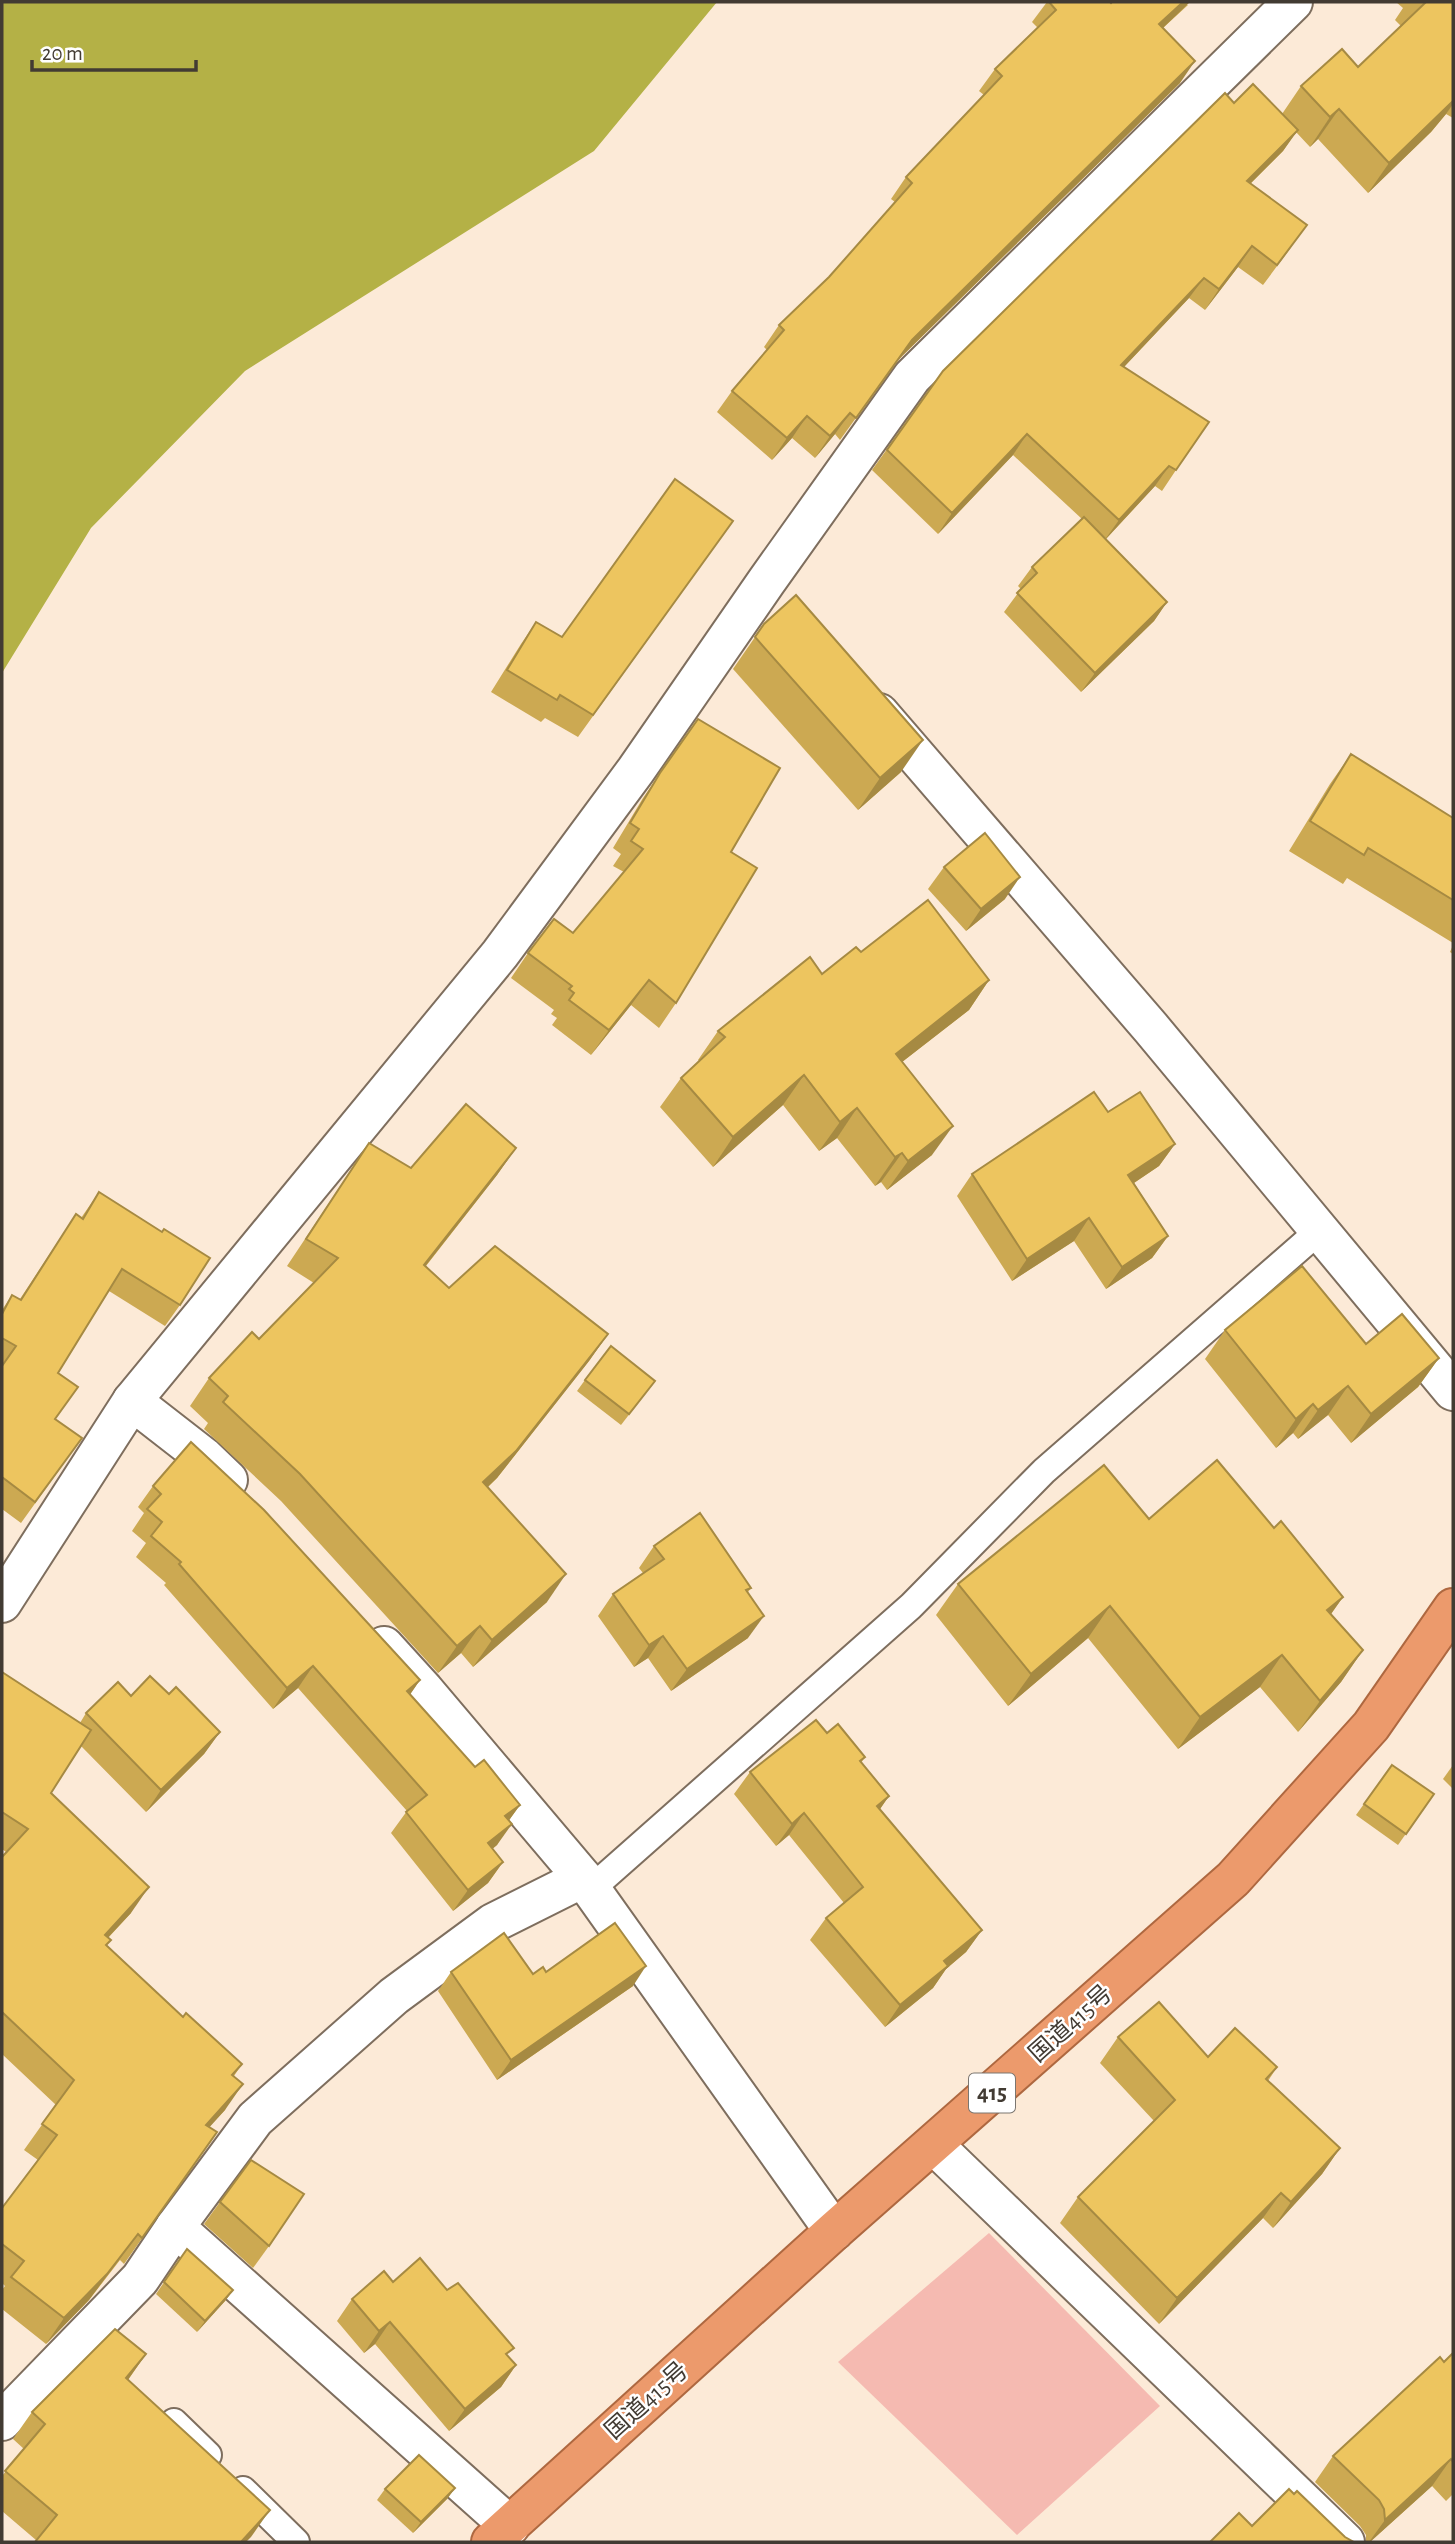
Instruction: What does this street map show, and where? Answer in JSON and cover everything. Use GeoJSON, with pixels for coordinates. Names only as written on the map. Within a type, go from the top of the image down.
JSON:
{"type":"FeatureCollection","features":[{"type":"Feature","properties":{"kind":"highway","name":"国道415号"},"geometry":{"type":"LineString","coordinates":[[500,2534],[834,2231],[1233,1880],[1371,1726],[1453,1608]]}},
{"type":"Feature","properties":{"kind":"street"},"geometry":{"type":"LineString","coordinates":[[2,1603],[132,1401],[500,954],[636,771],[912,377],[1293,2]]}},
{"type":"Feature","properties":{"kind":"street"},"geometry":{"type":"LineString","coordinates":[[766,582],[793,613]]}},
{"type":"Feature","properties":{"kind":"street"},"geometry":{"type":"LineString","coordinates":[[855,685],[1151,1028],[1453,1391]]}},
{"type":"Feature","properties":{"kind":"street"},"geometry":{"type":"LineString","coordinates":[[132,1401],[204,1457],[256,1507]]}},
{"type":"Feature","properties":{"kind":"street"},"geometry":{"type":"LineString","coordinates":[[359,1618],[425,1690],[587,1883],[834,2231]]}},
{"type":"Feature","properties":{"kind":"street"},"geometry":{"type":"LineString","coordinates":[[2,2421],[140,2279],[255,2119],[394,1996],[493,1923],[587,1883]]}},
{"type":"Feature","properties":{"kind":"street"},"geometry":{"type":"LineString","coordinates":[[934,2145],[1345,2542]]}},
{"type":"Feature","properties":{"kind":"street"},"geometry":{"type":"LineString","coordinates":[[175,2227],[500,2534]]}},
{"type":"Feature","properties":{"kind":"lane"},"geometry":{"type":"LineString","coordinates":[[587,1883],[911,1606],[1044,1471],[1320,1230]]}},
{"type":"Feature","properties":{"kind":"lane"},"geometry":{"type":"LineString","coordinates":[[174,2422],[296,2542]]}},
{"type":"Feature","properties":{"kind":"shaded area"},"geometry":{"type":"Polygon","coordinates":[[[2,2],[717,2],[594,151],[245,371],[91,528],[2,673],[2,2]]]}},
{"type":"Feature","properties":{"kind":"shaded area"},"geometry":{"type":"Polygon","coordinates":[[[989,2233],[1160,2406],[1017,2535],[838,2362],[989,2233]]]}},
{"type":"Feature","properties":{"kind":"building"},"geometry":{"type":"Polygon","coordinates":[[[1049,2],[1183,2],[1159,24],[1195,61],[912,340],[856,418],[850,413],[830,436],[807,416],[787,438],[732,391],[784,330],[779,325],[829,277],[912,183],[906,177],[1002,76],[995,69],[1056,10],[1049,2]]]}},
{"type":"Feature","properties":{"kind":"building"},"geometry":{"type":"Polygon","coordinates":[[[1426,2],[1453,2],[1453,101],[1389,163],[1339,109],[1330,117],[1301,86],[1342,49],[1358,67],[1426,2]]]}},
{"type":"Feature","properties":{"kind":"building"},"geometry":{"type":"Polygon","coordinates":[[[1253,84],[1298,130],[1247,181],[1307,225],[1277,265],[1252,246],[1219,289],[1204,278],[1121,365],[1209,422],[1176,470],[1169,466],[1119,520],[1027,434],[952,513],[887,450],[943,371],[1225,93],[1234,103],[1253,84]]]}},
{"type":"Feature","properties":{"kind":"building"},"geometry":{"type":"Polygon","coordinates":[[[675,479],[733,521],[593,715],[560,695],[557,700],[507,670],[536,622],[562,637],[675,479]]]}},
{"type":"Feature","properties":{"kind":"building"},"geometry":{"type":"Polygon","coordinates":[[[1084,517],[1167,602],[1095,673],[1017,593],[1037,573],[1032,567],[1084,517]]]}},
{"type":"Feature","properties":{"kind":"building"},"geometry":{"type":"Polygon","coordinates":[[[796,595],[923,740],[880,778],[755,637],[764,624],[796,595]]]}},
{"type":"Feature","properties":{"kind":"building"},"geometry":{"type":"Polygon","coordinates":[[[698,719],[780,768],[731,852],[757,868],[676,1003],[649,980],[609,1030],[569,1000],[574,993],[569,989],[572,986],[528,953],[554,919],[573,933],[643,849],[631,841],[639,829],[630,823],[660,773],[698,719]]]}},
{"type":"Feature","properties":{"kind":"building"},"geometry":{"type":"Polygon","coordinates":[[[1351,754],[1453,818],[1453,900],[1368,848],[1364,855],[1310,821],[1351,754]]]}},
{"type":"Feature","properties":{"kind":"building"},"geometry":{"type":"Polygon","coordinates":[[[985,833],[1020,877],[981,909],[944,867],[985,833]]]}},
{"type":"Feature","properties":{"kind":"building"},"geometry":{"type":"Polygon","coordinates":[[[928,900],[989,980],[896,1054],[953,1126],[908,1161],[902,1153],[895,1157],[857,1108],[840,1122],[804,1075],[733,1137],[681,1078],[725,1037],[718,1031],[810,957],[822,974],[856,947],[861,952],[928,900]]]}},
{"type":"Feature","properties":{"kind":"building"},"geometry":{"type":"Polygon","coordinates":[[[1094,1092],[1108,1112],[1140,1092],[1175,1144],[1128,1175],[1168,1236],[1122,1267],[1089,1218],[1027,1259],[972,1174],[1094,1092]]]}},
{"type":"Feature","properties":{"kind":"building"},"geometry":{"type":"Polygon","coordinates":[[[466,1104],[516,1148],[424,1265],[449,1288],[495,1246],[608,1334],[516,1451],[483,1482],[566,1574],[492,1640],[480,1626],[457,1646],[300,1474],[223,1402],[228,1396],[209,1378],[252,1332],[259,1339],[338,1258],[306,1239],[369,1143],[411,1168],[466,1104]]]}},
{"type":"Feature","properties":{"kind":"building"},"geometry":{"type":"Polygon","coordinates":[[[99,1192],[162,1232],[164,1229],[210,1258],[180,1305],[122,1269],[58,1373],[78,1387],[55,1419],[82,1438],[35,1502],[2,1477],[2,1366],[16,1346],[2,1338],[2,1314],[12,1295],[21,1300],[76,1214],[83,1219],[99,1192]]]}},
{"type":"Feature","properties":{"kind":"building"},"geometry":{"type":"Polygon","coordinates":[[[1302,1266],[1366,1344],[1402,1314],[1439,1358],[1371,1414],[1348,1386],[1318,1410],[1313,1404],[1296,1419],[1225,1330],[1302,1266]]]}},
{"type":"Feature","properties":{"kind":"building"},"geometry":{"type":"Polygon","coordinates":[[[611,1346],[655,1381],[629,1414],[585,1380],[611,1346]]]}},
{"type":"Feature","properties":{"kind":"building"},"geometry":{"type":"Polygon","coordinates":[[[191,1442],[264,1510],[420,1680],[407,1691],[475,1767],[484,1760],[520,1805],[505,1816],[512,1824],[488,1843],[503,1862],[468,1890],[406,1812],[427,1795],[313,1666],[287,1688],[179,1564],[181,1562],[151,1536],[162,1522],[147,1509],[161,1494],[153,1486],[191,1442]]]}},
{"type":"Feature","properties":{"kind":"building"},"geometry":{"type":"Polygon","coordinates":[[[1217,1460],[1274,1528],[1281,1521],[1343,1597],[1327,1610],[1363,1650],[1320,1701],[1282,1655],[1200,1717],[1110,1606],[1031,1674],[958,1584],[1104,1465],[1149,1519],[1217,1460]]]}},
{"type":"Feature","properties":{"kind":"building"},"geometry":{"type":"Polygon","coordinates":[[[700,1513],[751,1588],[746,1590],[764,1616],[687,1669],[663,1636],[649,1645],[613,1594],[664,1559],[654,1546],[700,1513]]]}},
{"type":"Feature","properties":{"kind":"building"},"geometry":{"type":"Polygon","coordinates":[[[2,1672],[91,1730],[51,1793],[149,1887],[105,1935],[111,1940],[106,1945],[183,2017],[186,2013],[242,2064],[232,2075],[243,2084],[206,2125],[217,2132],[142,2238],[138,2234],[107,2274],[64,2318],[11,2277],[24,2261],[2,2244],[2,2208],[57,2135],[42,2124],[74,2080],[2,2012],[2,1857],[28,1829],[2,1812],[2,1672]]]}},
{"type":"Feature","properties":{"kind":"building"},"geometry":{"type":"Polygon","coordinates":[[[150,1676],[169,1694],[176,1687],[220,1732],[161,1790],[86,1713],[118,1682],[131,1696],[150,1676]]]}},
{"type":"Feature","properties":{"kind":"building"},"geometry":{"type":"Polygon","coordinates":[[[816,1720],[827,1733],[838,1724],[865,1757],[860,1761],[889,1796],[877,1806],[982,1930],[944,1961],[948,1966],[900,2005],[826,1918],[863,1887],[804,1813],[792,1824],[750,1772],[816,1720]]]}},
{"type":"Feature","properties":{"kind":"building"},"geometry":{"type":"Polygon","coordinates":[[[1392,1765],[1434,1794],[1406,1834],[1364,1804],[1392,1765]]]}},
{"type":"Feature","properties":{"kind":"building"},"geometry":{"type":"Polygon","coordinates":[[[615,1923],[646,1966],[511,2060],[451,1972],[504,1933],[533,1974],[543,1967],[546,1972],[615,1923]]]}},
{"type":"Feature","properties":{"kind":"building"},"geometry":{"type":"Polygon","coordinates":[[[1159,2002],[1208,2057],[1235,2028],[1277,2067],[1266,2079],[1340,2148],[1291,2202],[1281,2193],[1177,2298],[1078,2197],[1175,2100],[1118,2037],[1159,2002]]]}},
{"type":"Feature","properties":{"kind":"building"},"geometry":{"type":"Polygon","coordinates":[[[251,2160],[304,2194],[269,2246],[220,2202],[251,2160]]]}},
{"type":"Feature","properties":{"kind":"building"},"geometry":{"type":"Polygon","coordinates":[[[187,2249],[233,2290],[205,2321],[164,2282],[187,2249]]]}},
{"type":"Feature","properties":{"kind":"building"},"geometry":{"type":"Polygon","coordinates":[[[420,2258],[447,2290],[458,2283],[514,2348],[506,2354],[516,2365],[465,2409],[390,2322],[379,2331],[352,2299],[384,2271],[393,2282],[420,2258]]]}},
{"type":"Feature","properties":{"kind":"building"},"geometry":{"type":"Polygon","coordinates":[[[115,2329],[146,2354],[126,2378],[270,2510],[241,2542],[35,2542],[57,2515],[5,2471],[45,2424],[32,2412],[115,2329]]]}},
{"type":"Feature","properties":{"kind":"building"},"geometry":{"type":"Polygon","coordinates":[[[1453,2353],[1453,2462],[1451,2459],[1385,2520],[1384,2509],[1379,2500],[1333,2456],[1440,2357],[1444,2362],[1453,2353]]]}},
{"type":"Feature","properties":{"kind":"building"},"geometry":{"type":"Polygon","coordinates":[[[419,2455],[455,2488],[421,2522],[385,2489],[419,2455]]]}},
{"type":"Feature","properties":{"kind":"building"},"geometry":{"type":"Polygon","coordinates":[[[1289,2489],[1294,2494],[1297,2491],[1345,2537],[1354,2542],[1210,2542],[1239,2513],[1252,2526],[1289,2489]]]}}]}
